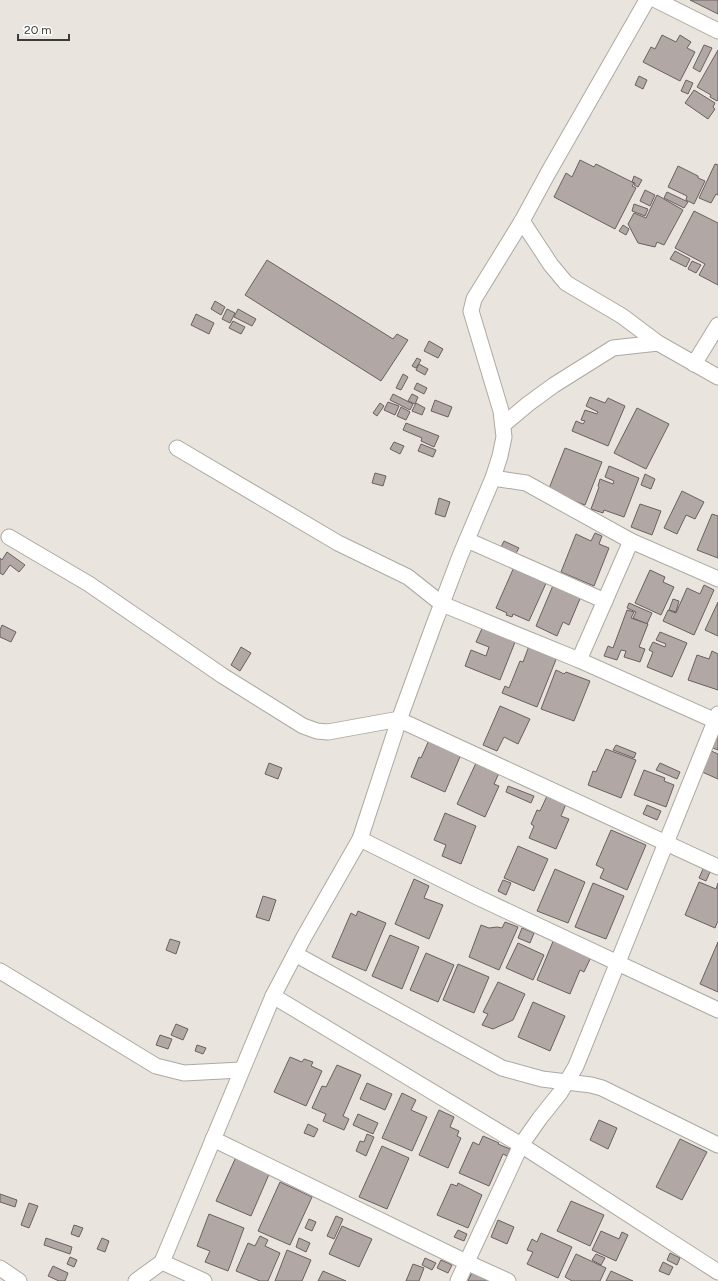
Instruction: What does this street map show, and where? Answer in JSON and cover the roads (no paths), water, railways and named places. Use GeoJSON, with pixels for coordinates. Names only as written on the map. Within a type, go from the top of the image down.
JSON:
{"type":"FeatureCollection","features":[{"type":"Feature","properties":{"kind":"street"},"geometry":{"type":"LineString","coordinates":[[136,1281],[162,1262],[212,1139],[273,996],[304,937],[360,839],[399,720],[442,604],[493,478],[502,450],[504,437],[503,425],[501,411],[471,311],[474,299],[522,221],[647,0]]}},
{"type":"Feature","properties":{"kind":"street"},"geometry":{"type":"LineString","coordinates":[[656,0],[718,31]]}},
{"type":"Feature","properties":{"kind":"street"},"geometry":{"type":"LineString","coordinates":[[522,221],[551,265],[566,283],[622,316],[658,343],[718,377]]}},
{"type":"Feature","properties":{"kind":"street"},"geometry":{"type":"LineString","coordinates":[[694,364],[718,325]]}},
{"type":"Feature","properties":{"kind":"street"},"geometry":{"type":"LineString","coordinates":[[503,425],[554,385],[614,348],[658,343]]}},
{"type":"Feature","properties":{"kind":"street"},"geometry":{"type":"LineString","coordinates":[[177,448],[338,543],[408,577],[442,604],[717,719],[576,1066],[521,1145],[458,1281]]}},
{"type":"Feature","properties":{"kind":"street"},"geometry":{"type":"LineString","coordinates":[[493,478],[526,483],[631,541],[718,579]]}},
{"type":"Feature","properties":{"kind":"street"},"geometry":{"type":"LineString","coordinates":[[9,538],[89,584],[223,676],[303,726],[318,732],[328,732],[399,720],[718,867]]}},
{"type":"Feature","properties":{"kind":"street"},"geometry":{"type":"LineString","coordinates":[[467,540],[605,601]]}},
{"type":"Feature","properties":{"kind":"street"},"geometry":{"type":"LineString","coordinates":[[578,660],[631,541]]}},
{"type":"Feature","properties":{"kind":"street"},"geometry":{"type":"LineString","coordinates":[[360,839],[476,896],[718,1010]]}},
{"type":"Feature","properties":{"kind":"street"},"geometry":{"type":"LineString","coordinates":[[295,954],[502,1068],[542,1079],[591,1084],[718,1145]]}},
{"type":"Feature","properties":{"kind":"street"},"geometry":{"type":"LineString","coordinates":[[0,971],[156,1066],[184,1073],[241,1070]]}},
{"type":"Feature","properties":{"kind":"street"},"geometry":{"type":"LineString","coordinates":[[273,996],[521,1145],[718,1272]]}},
{"type":"Feature","properties":{"kind":"street"},"geometry":{"type":"LineString","coordinates":[[212,1139],[508,1281]]}},
{"type":"Feature","properties":{"kind":"street"},"geometry":{"type":"LineString","coordinates":[[162,1262],[204,1281]]}},
{"type":"Feature","properties":{"kind":"street"},"geometry":{"type":"LineString","coordinates":[[0,1268],[19,1281]]}}]}
